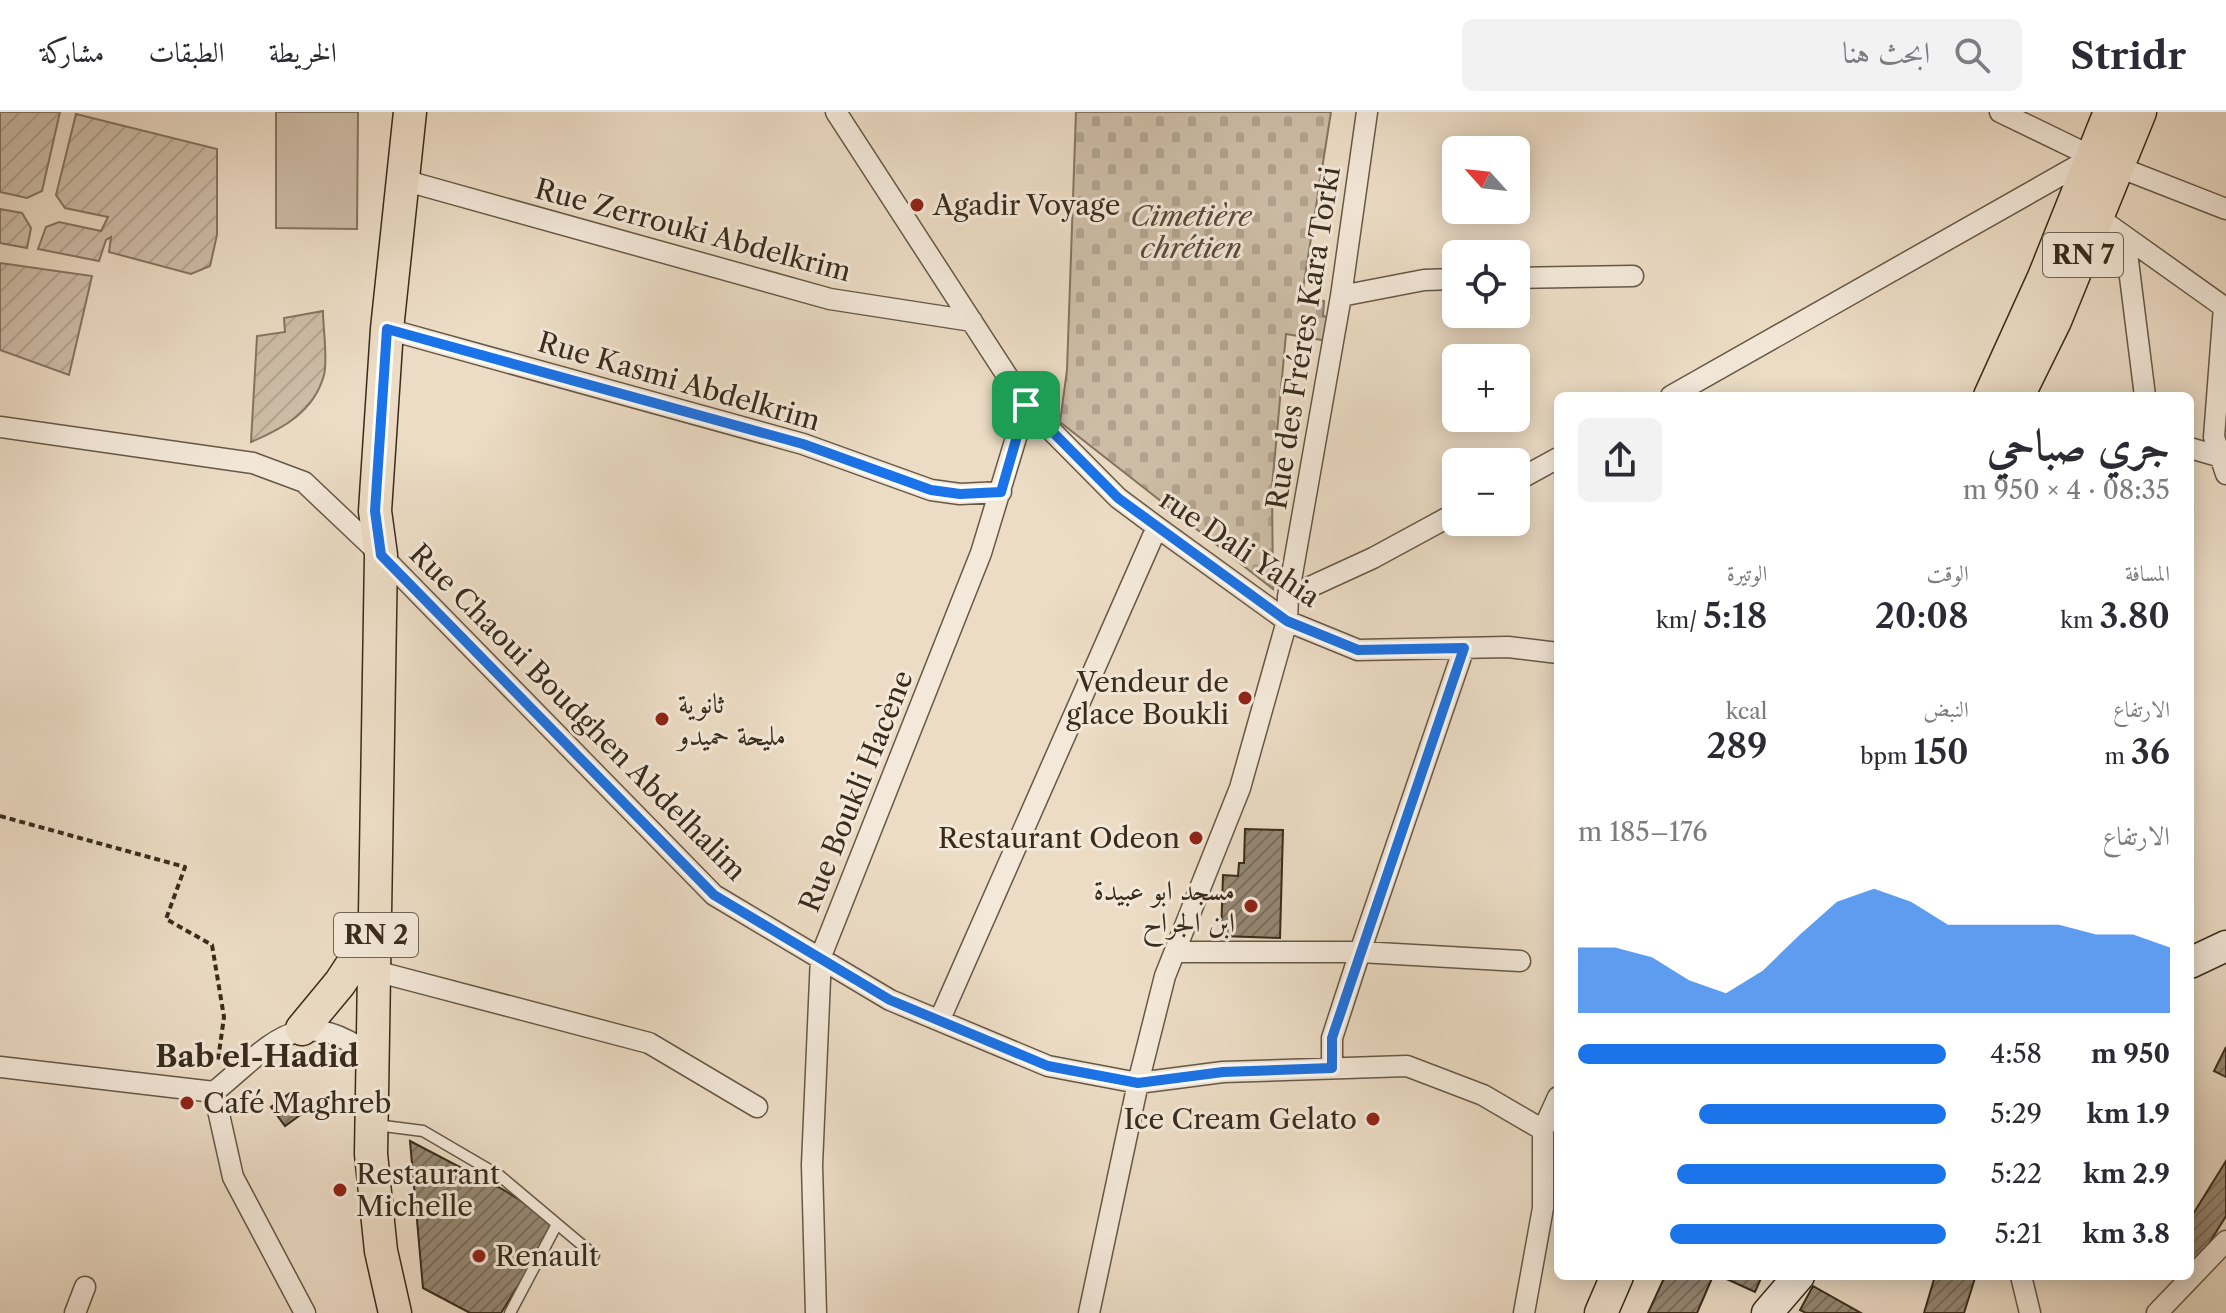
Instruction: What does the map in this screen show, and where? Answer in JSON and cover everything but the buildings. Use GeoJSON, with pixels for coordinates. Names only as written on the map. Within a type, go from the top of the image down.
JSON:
{"type":"FeatureCollection","features":[{"type":"Feature","properties":{"kind":"main road","name":"RN 2"},"geometry":{"type":"LineString","coordinates":[[395,1313],[381,1251],[370,1124],[381,555],[375,511],[387,329],[410,112]]}},
{"type":"Feature","properties":{"kind":"main road","name":"RN 7"},"geometry":{"type":"LineString","coordinates":[[2015,392],[2099,218],[2110,112]]}},
{"type":"Feature","properties":{"kind":"main road","name":"RN 7"},"geometry":{"type":"LineString","coordinates":[[2015,392],[2044,277],[2106,162],[2140,112]]}},
{"type":"Feature","properties":{"kind":"main road"},"geometry":{"type":"LineString","coordinates":[[302,1029],[340,983],[376,928]]}},
{"type":"Feature","properties":{"kind":"main road"},"geometry":{"type":"LineString","coordinates":[[2194,961],[2226,946]]}},
{"type":"Feature","properties":{"kind":"main road"},"geometry":{"type":"LineString","coordinates":[[1579,1313],[1593,1280]]}},
{"type":"Feature","properties":{"kind":"main road"},"geometry":{"type":"LineString","coordinates":[[1601,1313],[1615,1280]]}},
{"type":"Feature","properties":{"kind":"main road"},"geometry":{"type":"LineString","coordinates":[[1767,1313],[1796,1280]]}},
{"type":"Feature","properties":{"kind":"street","name":"rue Dali Yahia"},"geometry":{"type":"LineString","coordinates":[[836,112],[1026,405],[1118,498],[1287,621],[1358,650],[1508,647],[1554,653]]}},
{"type":"Feature","properties":{"kind":"street","name":"Rue des Fréres Kara Torki"},"geometry":{"type":"LineString","coordinates":[[1089,1313],[1138,1083],[1165,976],[1240,788],[1287,621],[1288,597],[1341,296],[1367,112]]}},
{"type":"Feature","properties":{"kind":"street"},"geometry":{"type":"LineString","coordinates":[[2000,112],[2106,162],[2226,209]]}},
{"type":"Feature","properties":{"kind":"street"},"geometry":{"type":"LineString","coordinates":[[1678,392],[2106,162]]}},
{"type":"Feature","properties":{"kind":"street","name":"Rue Zerrouki Abdelkrim"},"geometry":{"type":"LineString","coordinates":[[403,180],[830,299],[972,321]]}},
{"type":"Feature","properties":{"kind":"street"},"geometry":{"type":"LineString","coordinates":[[2099,218],[2224,307],[2214,437],[2223,466]]}},
{"type":"Feature","properties":{"kind":"street"},"geometry":{"type":"LineString","coordinates":[[2125,237],[2144,392]]}},
{"type":"Feature","properties":{"kind":"street"},"geometry":{"type":"LineString","coordinates":[[1530,278],[1633,276]]}},
{"type":"Feature","properties":{"kind":"street"},"geometry":{"type":"LineString","coordinates":[[1341,296],[1442,279]]}},
{"type":"Feature","properties":{"kind":"street","name":"Rue Kasmi Abdelkrim"},"geometry":{"type":"LineString","coordinates":[[387,329],[803,444],[931,490],[960,494],[1001,492]]}},
{"type":"Feature","properties":{"kind":"street","name":"Rue Boukli Hacène"},"geometry":{"type":"LineString","coordinates":[[816,1313],[812,1165],[821,956],[981,553],[1026,405]]}},
{"type":"Feature","properties":{"kind":"street","name":"Rue Chaoui Boudghen Abdelhalim"},"geometry":{"type":"LineString","coordinates":[[0,427],[253,463],[304,482],[381,555],[714,895],[821,956],[890,1000],[1048,1066],[1138,1083],[1223,1072],[1407,1066],[1483,1095],[1543,1130]]}},
{"type":"Feature","properties":{"kind":"street"},"geometry":{"type":"LineString","coordinates":[[2194,450],[2223,466]]}},
{"type":"Feature","properties":{"kind":"street"},"geometry":{"type":"LineString","coordinates":[[1530,473],[1554,460]]}},
{"type":"Feature","properties":{"kind":"street"},"geometry":{"type":"LineString","coordinates":[[1288,597],[1373,558],[1442,521]]}},
{"type":"Feature","properties":{"kind":"street"},"geometry":{"type":"LineString","coordinates":[[940,1019],[1157,527]]}},
{"type":"Feature","properties":{"kind":"street"},"geometry":{"type":"LineString","coordinates":[[1332,1068],[1332,1038],[1464,648]]}},
{"type":"Feature","properties":{"kind":"street"},"geometry":{"type":"LineString","coordinates":[[1177,952],[1360,952],[1520,961]]}},
{"type":"Feature","properties":{"kind":"street"},"geometry":{"type":"LineString","coordinates":[[375,971],[649,1043],[757,1107]]}},
{"type":"Feature","properties":{"kind":"street"},"geometry":{"type":"LineString","coordinates":[[0,1067],[214,1092],[277,1042],[302,1029],[335,1033],[371,1055]]}},
{"type":"Feature","properties":{"kind":"street"},"geometry":{"type":"LineString","coordinates":[[214,1092],[233,1177],[305,1313]]}},
{"type":"Feature","properties":{"kind":"street"},"geometry":{"type":"LineString","coordinates":[[1524,1313],[1543,1208],[1543,1130],[1554,1106]]}},
{"type":"Feature","properties":{"kind":"street"},"geometry":{"type":"LineString","coordinates":[[2194,1274],[2226,1241]]}},
{"type":"Feature","properties":{"kind":"street"},"geometry":{"type":"LineString","coordinates":[[2022,1280],[2030,1313]]}},
{"type":"Feature","properties":{"kind":"street"},"geometry":{"type":"LineString","coordinates":[[2157,1313],[2189,1280]]}},
{"type":"Feature","properties":{"kind":"street"},"geometry":{"type":"LineString","coordinates":[[75,1313],[85,1287]]}},
{"type":"Feature","properties":{"kind":"lane"},"geometry":{"type":"LineString","coordinates":[[370,1124],[423,1131],[500,1176],[594,1255]]}},
{"type":"Feature","properties":{"kind":"lane"},"geometry":{"type":"LineString","coordinates":[[510,1313],[557,1224]]}},
{"type":"Feature","properties":{"kind":"path"},"geometry":{"type":"LineString","coordinates":[[0,816],[185,867],[166,919],[212,945],[224,1017],[214,1092]]}},
{"type":"Feature","properties":{"kind":"green space"},"geometry":{"type":"Polygon","coordinates":[[[0,112],[60,112],[42,191],[27,198],[0,192],[0,112]]]}},
{"type":"Feature","properties":{"kind":"green space"},"geometry":{"type":"Polygon","coordinates":[[[276,112],[358,112],[357,229],[276,228],[276,112]]]}},
{"type":"Feature","properties":{"kind":"green space","name":"Cimetière chrétien"},"geometry":{"type":"Polygon","coordinates":[[[1076,112],[1331,112],[1302,295],[1324,301],[1323,316],[1332,318],[1328,341],[1286,334],[1272,487],[1273,589],[1060,422],[1067,370],[1076,112]]]}},
{"type":"Feature","properties":{"kind":"green space"},"geometry":{"type":"Polygon","coordinates":[[[76,114],[217,149],[217,235],[210,266],[191,274],[109,252],[111,237],[106,240],[99,261],[38,249],[46,227],[59,222],[101,231],[108,217],[65,208],[56,195],[76,114]]]}},
{"type":"Feature","properties":{"kind":"green space"},"geometry":{"type":"Polygon","coordinates":[[[0,209],[22,213],[31,228],[27,248],[0,243],[0,209]]]}},
{"type":"Feature","properties":{"kind":"green space"},"geometry":{"type":"Polygon","coordinates":[[[0,263],[92,276],[69,375],[0,350],[0,263]]]}},
{"type":"Feature","properties":{"kind":"green space"},"geometry":{"type":"Polygon","coordinates":[[[323,311],[326,360],[324,375],[313,399],[295,418],[251,442],[257,336],[285,332],[284,318],[323,311]]]}},
{"type":"Feature","properties":{"kind":"place","name":"Agadir Voyage"},"geometry":{"type":"Point","coordinates":[917,205]}},
{"type":"Feature","properties":{"kind":"place","name":"Vendeur de glace Boukli"},"geometry":{"type":"Point","coordinates":[1245,698]}},
{"type":"Feature","properties":{"kind":"place","name":"ثانوية مليحة حميدو"},"geometry":{"type":"Point","coordinates":[662,719]}},
{"type":"Feature","properties":{"kind":"place","name":"Restaurant Odeon"},"geometry":{"type":"Point","coordinates":[1196,838]}},
{"type":"Feature","properties":{"kind":"place","name":"مسجد ابو عبيدة ابن الجراح"},"geometry":{"type":"Point","coordinates":[1251,906]}},
{"type":"Feature","properties":{"kind":"place","name":"Café Maghreb"},"geometry":{"type":"Point","coordinates":[187,1103]}},
{"type":"Feature","properties":{"kind":"place","name":"Ice Cream Gelato"},"geometry":{"type":"Point","coordinates":[1373,1119]}},
{"type":"Feature","properties":{"kind":"place","name":"Restaurant Michelle"},"geometry":{"type":"Point","coordinates":[340,1190]}},
{"type":"Feature","properties":{"kind":"place","name":"Renault"},"geometry":{"type":"Point","coordinates":[479,1256]}},
{"type":"Feature","properties":{"kind":"district","name":"Bab el-Hadid"},"geometry":{"type":"Point","coordinates":[257,1057]}},
{"type":"Feature","properties":{"kind":"route"},"geometry":{"type":"LineString","coordinates":[[387,329],[803,444],[931,490],[960,494],[1001,492],[1026,405],[1118,498],[1287,621],[1358,650],[1464,648],[1332,1038],[1332,1068],[1223,1072],[1138,1083],[1048,1066],[890,1000],[821,956],[714,895],[381,555],[375,511],[387,329]]}}]}
